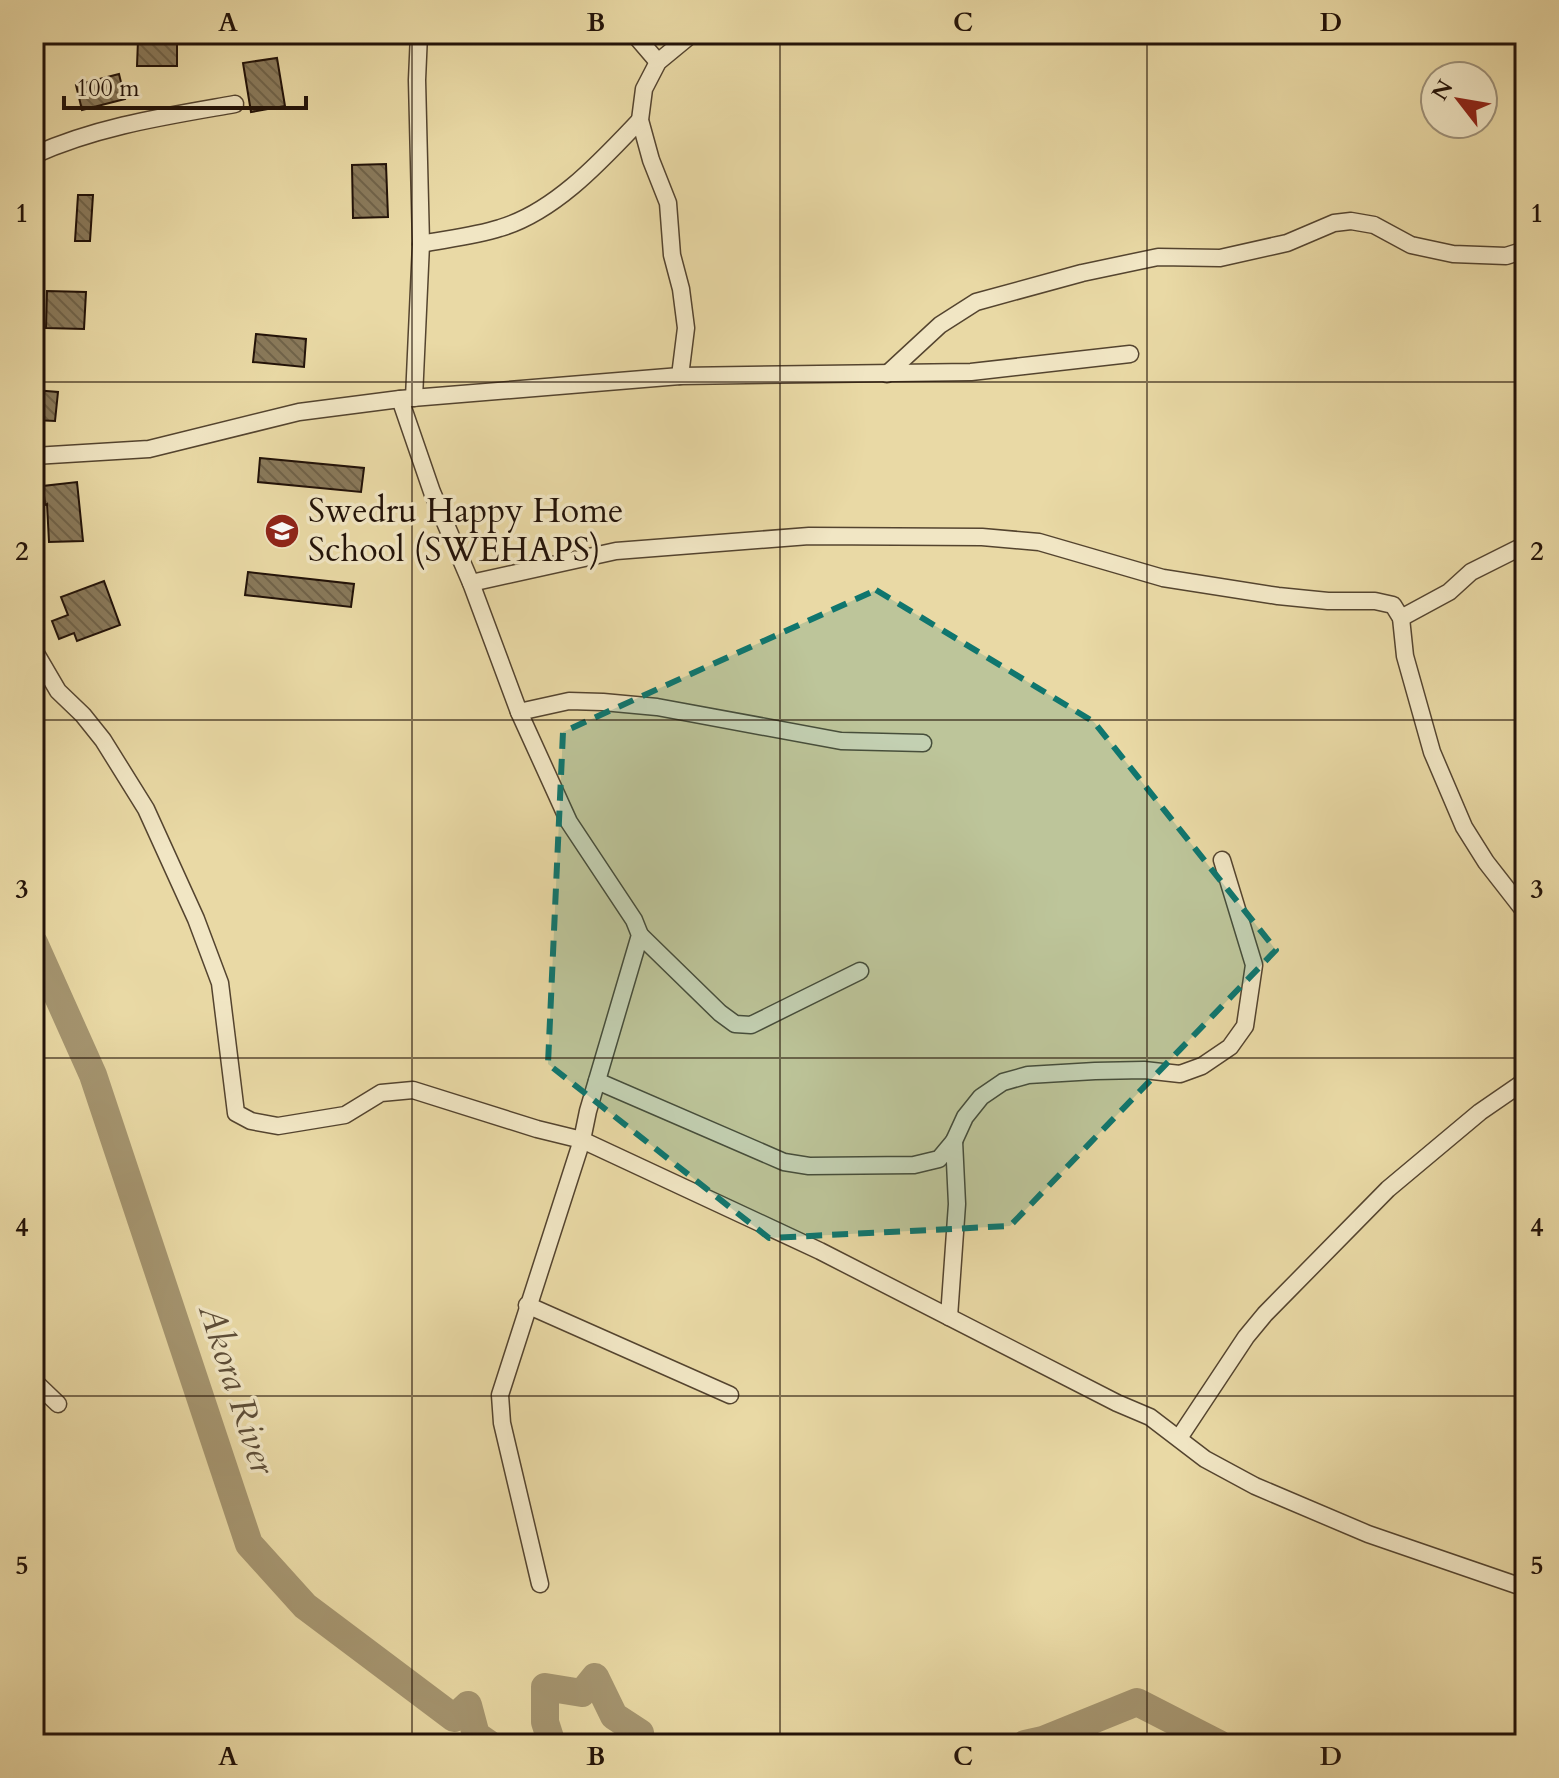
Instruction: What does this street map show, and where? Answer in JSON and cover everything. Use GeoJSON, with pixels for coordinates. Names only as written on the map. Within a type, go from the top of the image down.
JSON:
{"type":"FeatureCollection","features":[{"type":"Feature","properties":{"kind":"street"},"geometry":{"type":"LineString","coordinates":[[419,34],[417,80],[421,244],[407,398],[432,492],[471,583],[519,712],[569,822],[634,920],[640,935],[735,1024],[751,1025],[860,971]]}},
{"type":"Feature","properties":{"kind":"street"},"geometry":{"type":"LineString","coordinates":[[634,34],[658,62]]}},
{"type":"Feature","properties":{"kind":"street"},"geometry":{"type":"LineString","coordinates":[[680,376],[686,328],[681,289],[672,255],[668,203],[640,120],[644,89],[658,62],[692,34]]}},
{"type":"Feature","properties":{"kind":"street"},"geometry":{"type":"LineString","coordinates":[[34,155],[66,141],[143,120],[235,104]]}},
{"type":"Feature","properties":{"kind":"street"},"geometry":{"type":"LineString","coordinates":[[421,244],[500,229],[525,219],[563,195],[640,120]]}},
{"type":"Feature","properties":{"kind":"street"},"geometry":{"type":"LineString","coordinates":[[887,374],[931,332],[958,311],[976,302],[1082,273],[1158,257],[1220,258],[1287,243],[1334,223],[1351,221],[1374,225],[1411,245],[1453,254],[1506,256],[1525,250]]}},
{"type":"Feature","properties":{"kind":"street"},"geometry":{"type":"LineString","coordinates":[[34,456],[149,449],[299,412],[407,398],[680,376],[971,372],[1028,368],[1130,354]]}},
{"type":"Feature","properties":{"kind":"street"},"geometry":{"type":"LineString","coordinates":[[471,583],[616,551],[809,536],[982,537],[1039,542],[1163,578],[1290,598],[1375,601],[1393,605],[1401,618],[1405,656],[1437,765],[1464,827],[1486,862],[1525,912]]}},
{"type":"Feature","properties":{"kind":"street"},"geometry":{"type":"LineString","coordinates":[[1401,618],[1449,592],[1471,572],[1525,545]]}},
{"type":"Feature","properties":{"kind":"street"},"geometry":{"type":"LineString","coordinates":[[34,650],[58,691],[103,740],[146,809],[196,919],[220,983],[236,1113],[251,1121],[278,1126],[345,1115],[381,1093],[413,1090],[582,1140],[820,1251],[1150,1417],[1205,1459],[1255,1486],[1368,1534],[1525,1588]]}},
{"type":"Feature","properties":{"kind":"street"},"geometry":{"type":"LineString","coordinates":[[519,712],[569,701],[603,702],[657,707],[841,741],[923,743]]}},
{"type":"Feature","properties":{"kind":"street"},"geometry":{"type":"LineString","coordinates":[[597,1081],[784,1162],[809,1166],[914,1165],[939,1159],[981,1097],[1003,1082],[1028,1075],[1095,1071],[1144,1070],[1180,1074],[1202,1066],[1230,1047],[1245,1026],[1254,965],[1222,860]]}},
{"type":"Feature","properties":{"kind":"street"},"geometry":{"type":"LineString","coordinates":[[540,1584],[502,1423],[500,1395],[582,1140],[640,935]]}},
{"type":"Feature","properties":{"kind":"street"},"geometry":{"type":"LineString","coordinates":[[1179,1438],[1265,1314],[1388,1189],[1480,1112],[1525,1081]]}},
{"type":"Feature","properties":{"kind":"street"},"geometry":{"type":"LineString","coordinates":[[949,1317],[957,1204],[954,1141]]}},
{"type":"Feature","properties":{"kind":"street"},"geometry":{"type":"LineString","coordinates":[[527,1305],[730,1395]]}},
{"type":"Feature","properties":{"kind":"street"},"geometry":{"type":"LineString","coordinates":[[34,1381],[58,1404]]}},
{"type":"Feature","properties":{"kind":"highlighted area"},"geometry":{"type":"Polygon","coordinates":[[[876,590],[1094,722],[1276,950],[1010,1226],[769,1238],[548,1064],[563,732],[876,590]]]}},
{"type":"Feature","properties":{"kind":"building"},"geometry":{"type":"Polygon","coordinates":[[[138,40],[177,41],[177,66],[137,66],[138,40]]]}},
{"type":"Feature","properties":{"kind":"building"},"geometry":{"type":"Polygon","coordinates":[[[277,58],[285,106],[251,112],[243,63],[277,58]]]}},
{"type":"Feature","properties":{"kind":"building"},"geometry":{"type":"Polygon","coordinates":[[[119,74],[125,99],[82,110],[76,85],[119,74]]]}},
{"type":"Feature","properties":{"kind":"building"},"geometry":{"type":"Polygon","coordinates":[[[386,164],[388,217],[353,218],[352,165],[386,164]]]}},
{"type":"Feature","properties":{"kind":"building"},"geometry":{"type":"Polygon","coordinates":[[[78,195],[93,195],[90,241],[75,241],[78,195]]]}},
{"type":"Feature","properties":{"kind":"building"},"geometry":{"type":"Polygon","coordinates":[[[47,291],[86,292],[84,329],[46,328],[47,291]]]}},
{"type":"Feature","properties":{"kind":"building"},"geometry":{"type":"Polygon","coordinates":[[[256,334],[306,339],[304,367],[253,362],[256,334]]]}},
{"type":"Feature","properties":{"kind":"building"},"geometry":{"type":"Polygon","coordinates":[[[34,390],[58,392],[55,421],[34,420],[34,390]]]}},
{"type":"Feature","properties":{"kind":"building"},"geometry":{"type":"Polygon","coordinates":[[[260,458],[364,468],[361,492],[258,482],[260,458]]]}},
{"type":"Feature","properties":{"kind":"building"},"geometry":{"type":"Polygon","coordinates":[[[77,482],[83,541],[49,542],[43,486],[77,482]]]}},
{"type":"Feature","properties":{"kind":"building"},"geometry":{"type":"Polygon","coordinates":[[[248,572],[354,584],[351,607],[245,595],[248,572]]]}},
{"type":"Feature","properties":{"kind":"building"},"geometry":{"type":"Polygon","coordinates":[[[104,581],[120,625],[77,641],[74,633],[59,639],[52,621],[68,615],[61,597],[104,581]]]}},
{"type":"Feature","properties":{"kind":"waterway","name":"Akora River"},"geometry":{"type":"LineString","coordinates":[[34,943],[93,1075],[249,1544],[305,1606],[454,1718],[468,1705],[476,1735],[489,1744]]}},
{"type":"Feature","properties":{"kind":"waterway","name":"Akora River"},"geometry":{"type":"LineString","coordinates":[[552,1744],[545,1722],[545,1687],[582,1693],[595,1677],[614,1716],[640,1733],[642,1744]]}},
{"type":"Feature","properties":{"kind":"waterway","name":"Akora River"},"geometry":{"type":"LineString","coordinates":[[1025,1744],[1043,1740],[1137,1702],[1219,1744]]}},
{"type":"Feature","properties":{"kind":"place","name":"Swedru Happy Home School (SWEHAPS)"},"geometry":{"type":"Point","coordinates":[282,531]}}]}
